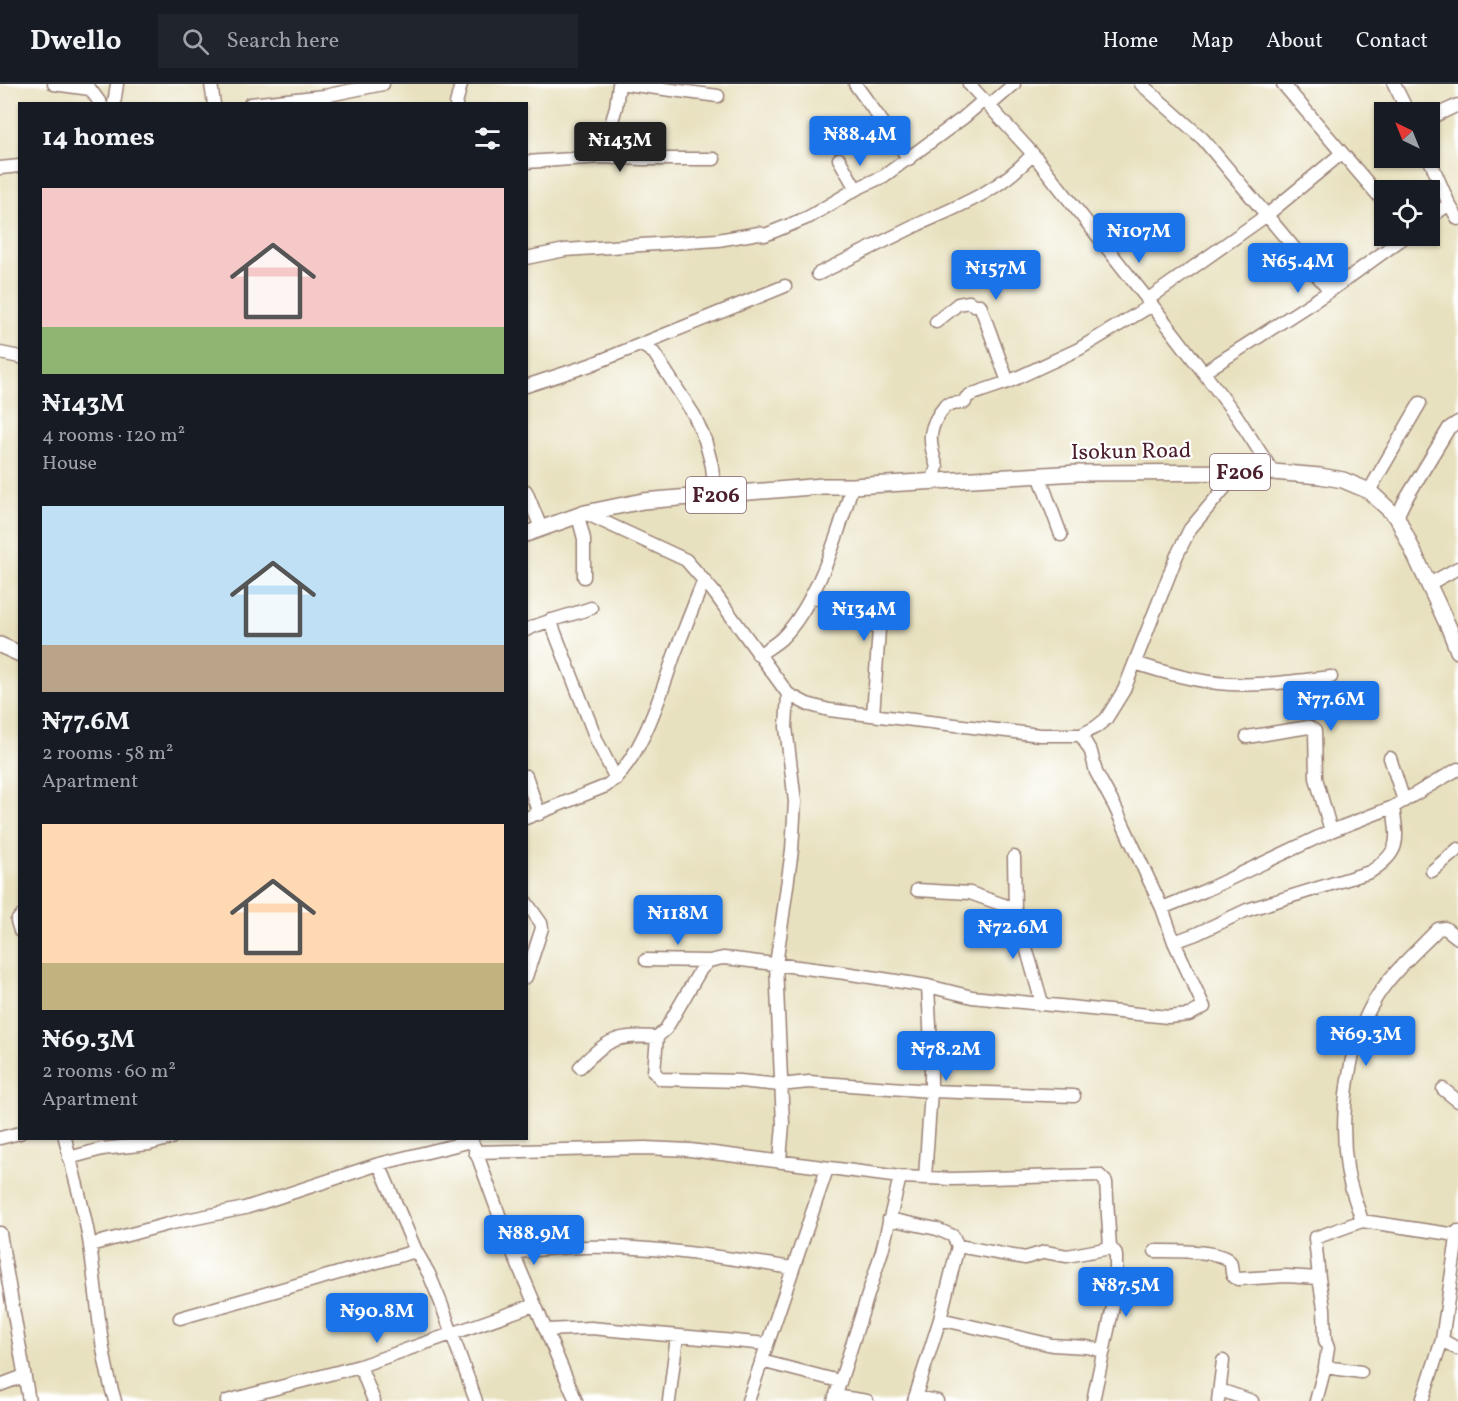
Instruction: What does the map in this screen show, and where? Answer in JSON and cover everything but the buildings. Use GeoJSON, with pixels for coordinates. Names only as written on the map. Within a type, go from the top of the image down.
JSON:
{"type":"FeatureCollection","features":[{"type":"Feature","properties":{"kind":"main road","name":"Isokun Road"},"geometry":{"type":"LineString","coordinates":[[922,482],[1078,473],[1238,472],[1273,472],[1343,480],[1369,491],[1397,517],[1458,651]]}},
{"type":"Feature","properties":{"kind":"main road","name":"F206"},"geometry":{"type":"LineString","coordinates":[[534,531],[582,515],[643,501],[823,486],[922,482]]}},
{"type":"Feature","properties":{"kind":"main road"},"geometry":{"type":"LineString","coordinates":[[0,645],[18,653]]}},
{"type":"Feature","properties":{"kind":"street"},"geometry":{"type":"LineString","coordinates":[[54,84],[90,89],[100,102]]}},
{"type":"Feature","properties":{"kind":"street"},"geometry":{"type":"LineString","coordinates":[[114,102],[117,84]]}},
{"type":"Feature","properties":{"kind":"street"},"geometry":{"type":"LineString","coordinates":[[211,84],[214,102]]}},
{"type":"Feature","properties":{"kind":"street"},"geometry":{"type":"LineString","coordinates":[[268,102],[324,96],[382,84]]}},
{"type":"Feature","properties":{"kind":"street"},"geometry":{"type":"LineString","coordinates":[[456,102],[460,84]]}},
{"type":"Feature","properties":{"kind":"street"},"geometry":{"type":"LineString","coordinates":[[602,157],[620,84]]}},
{"type":"Feature","properties":{"kind":"street"},"geometry":{"type":"LineString","coordinates":[[626,84],[718,96]]}},
{"type":"Feature","properties":{"kind":"street"},"geometry":{"type":"LineString","coordinates":[[855,84],[909,159]]}},
{"type":"Feature","properties":{"kind":"street"},"geometry":{"type":"LineString","coordinates":[[969,84],[1034,154],[1150,302],[1236,415],[1273,472]]}},
{"type":"Feature","properties":{"kind":"street"},"geometry":{"type":"LineString","coordinates":[[528,258],[565,250],[718,240],[762,234],[809,218],[855,189],[884,176],[1014,84]]}},
{"type":"Feature","properties":{"kind":"street"},"geometry":{"type":"LineString","coordinates":[[1141,84],[1203,139],[1330,291]]}},
{"type":"Feature","properties":{"kind":"street"},"geometry":{"type":"LineString","coordinates":[[1283,84],[1374,190]]}},
{"type":"Feature","properties":{"kind":"street"},"geometry":{"type":"LineString","coordinates":[[1394,84],[1403,102]]}},
{"type":"Feature","properties":{"kind":"street"},"geometry":{"type":"LineString","coordinates":[[1440,113],[1458,105]]}},
{"type":"Feature","properties":{"kind":"street"},"geometry":{"type":"LineString","coordinates":[[922,482],[934,476],[937,467],[930,450],[931,433],[946,405],[966,402],[966,398],[970,395],[1008,382],[1078,349],[1150,302],[1267,215],[1342,153]]}},
{"type":"Feature","properties":{"kind":"street"},"geometry":{"type":"LineString","coordinates":[[818,274],[961,206],[1004,182],[1034,154]]}},
{"type":"Feature","properties":{"kind":"street"},"geometry":{"type":"LineString","coordinates":[[528,162],[602,157],[714,159]]}},
{"type":"Feature","properties":{"kind":"street"},"geometry":{"type":"LineString","coordinates":[[839,159],[855,189]]}},
{"type":"Feature","properties":{"kind":"street"},"geometry":{"type":"LineString","coordinates":[[0,168],[18,166]]}},
{"type":"Feature","properties":{"kind":"street"},"geometry":{"type":"LineString","coordinates":[[1433,168],[1458,219]]}},
{"type":"Feature","properties":{"kind":"street"},"geometry":{"type":"LineString","coordinates":[[1440,211],[1449,204]]}},
{"type":"Feature","properties":{"kind":"street"},"geometry":{"type":"LineString","coordinates":[[1204,372],[1330,291],[1392,246]]}},
{"type":"Feature","properties":{"kind":"street"},"geometry":{"type":"LineString","coordinates":[[528,385],[564,375],[655,340],[785,286]]}},
{"type":"Feature","properties":{"kind":"street"},"geometry":{"type":"LineString","coordinates":[[936,322],[958,304],[969,302],[980,305],[1008,382]]}},
{"type":"Feature","properties":{"kind":"street"},"geometry":{"type":"LineString","coordinates":[[654,353],[655,340]]}},
{"type":"Feature","properties":{"kind":"street"},"geometry":{"type":"LineString","coordinates":[[642,345],[654,353],[694,415],[709,458],[715,495]]}},
{"type":"Feature","properties":{"kind":"street"},"geometry":{"type":"LineString","coordinates":[[0,353],[18,357]]}},
{"type":"Feature","properties":{"kind":"street"},"geometry":{"type":"LineString","coordinates":[[1369,491],[1420,403]]}},
{"type":"Feature","properties":{"kind":"street"},"geometry":{"type":"LineString","coordinates":[[1397,517],[1449,428],[1458,422]]}},
{"type":"Feature","properties":{"kind":"street"},"geometry":{"type":"LineString","coordinates":[[584,577],[582,515],[686,560],[704,580],[788,694],[807,704],[829,710],[1034,734],[1081,735],[1106,719],[1116,705],[1177,555],[1190,529],[1238,472]]}},
{"type":"Feature","properties":{"kind":"street"},"geometry":{"type":"LineString","coordinates":[[1039,475],[1061,536]]}},
{"type":"Feature","properties":{"kind":"street"},"geometry":{"type":"LineString","coordinates":[[758,655],[785,634],[811,596],[840,531],[852,486]]}},
{"type":"Feature","properties":{"kind":"street"},"geometry":{"type":"LineString","coordinates":[[528,501],[534,531]]}},
{"type":"Feature","properties":{"kind":"street"},"geometry":{"type":"LineString","coordinates":[[1429,584],[1458,568]]}},
{"type":"Feature","properties":{"kind":"street"},"geometry":{"type":"LineString","coordinates":[[528,817],[606,786],[616,779],[640,741],[655,711],[704,580]]}},
{"type":"Feature","properties":{"kind":"street"},"geometry":{"type":"LineString","coordinates":[[811,596],[867,617],[879,629],[873,715]]}},
{"type":"Feature","properties":{"kind":"street"},"geometry":{"type":"LineString","coordinates":[[528,629],[591,608]]}},
{"type":"Feature","properties":{"kind":"street"},"geometry":{"type":"LineString","coordinates":[[550,621],[597,741],[616,779]]}},
{"type":"Feature","properties":{"kind":"street"},"geometry":{"type":"LineString","coordinates":[[1135,663],[1168,674],[1229,684],[1270,684],[1330,677]]}},
{"type":"Feature","properties":{"kind":"street"},"geometry":{"type":"LineString","coordinates":[[780,1160],[783,1124],[776,964],[792,850],[795,802],[786,727],[788,694]]}},
{"type":"Feature","properties":{"kind":"street"},"geometry":{"type":"LineString","coordinates":[[1247,737],[1309,727],[1315,731],[1316,778],[1331,831]]}},
{"type":"Feature","properties":{"kind":"street"},"geometry":{"type":"LineString","coordinates":[[646,960],[709,962],[723,958],[928,986],[972,997],[1168,1017],[1189,1015],[1204,1007],[1174,942],[1162,908],[1115,807],[1096,772],[1090,752],[1081,735]]}},
{"type":"Feature","properties":{"kind":"street"},"geometry":{"type":"LineString","coordinates":[[1390,759],[1404,801]]}},
{"type":"Feature","properties":{"kind":"street"},"geometry":{"type":"LineString","coordinates":[[1162,908],[1204,891],[1331,831],[1393,807],[1458,769]]}},
{"type":"Feature","properties":{"kind":"street"},"geometry":{"type":"LineString","coordinates":[[528,782],[539,814]]}},
{"type":"Feature","properties":{"kind":"street"},"geometry":{"type":"LineString","coordinates":[[1174,942],[1247,910],[1370,872],[1383,864],[1389,857],[1398,836],[1393,807]]}},
{"type":"Feature","properties":{"kind":"street"},"geometry":{"type":"LineString","coordinates":[[1432,871],[1458,849]]}},
{"type":"Feature","properties":{"kind":"street"},"geometry":{"type":"LineString","coordinates":[[1014,857],[1016,909],[1042,1003]]}},
{"type":"Feature","properties":{"kind":"street"},"geometry":{"type":"LineString","coordinates":[[917,890],[970,893],[1016,909]]}},
{"type":"Feature","properties":{"kind":"street"},"geometry":{"type":"LineString","coordinates":[[528,905],[542,928],[528,971]]}},
{"type":"Feature","properties":{"kind":"street"},"geometry":{"type":"LineString","coordinates":[[1362,1221],[1347,1169],[1344,1133],[1346,1100],[1358,1035],[1375,999],[1386,984],[1438,929],[1445,928],[1458,938]]}},
{"type":"Feature","properties":{"kind":"street"},"geometry":{"type":"LineString","coordinates":[[709,962],[701,969],[666,1029],[657,1037],[654,1072],[661,1079],[740,1081],[780,1085],[809,1082],[931,1091],[1074,1096]]}},
{"type":"Feature","properties":{"kind":"street"},"geometry":{"type":"LineString","coordinates":[[926,1177],[932,1046],[928,986]]}},
{"type":"Feature","properties":{"kind":"street"},"geometry":{"type":"LineString","coordinates":[[580,1067],[610,1041],[633,1036],[657,1037]]}},
{"type":"Feature","properties":{"kind":"street"},"geometry":{"type":"LineString","coordinates":[[1443,1089],[1458,1101]]}},
{"type":"Feature","properties":{"kind":"street"},"geometry":{"type":"LineString","coordinates":[[0,1138],[18,1133]]}},
{"type":"Feature","properties":{"kind":"street"},"geometry":{"type":"LineString","coordinates":[[65,1140],[90,1245],[99,1332],[108,1379],[115,1401]]}},
{"type":"Feature","properties":{"kind":"street"},"geometry":{"type":"LineString","coordinates":[[69,1158],[102,1149],[149,1144],[164,1140]]}},
{"type":"Feature","properties":{"kind":"street"},"geometry":{"type":"LineString","coordinates":[[473,1144],[513,1253],[576,1401]]}},
{"type":"Feature","properties":{"kind":"street"},"geometry":{"type":"LineString","coordinates":[[90,1245],[172,1223],[245,1208],[379,1164],[473,1144],[690,1150],[900,1177],[995,1179],[1099,1174],[1106,1182],[1110,1248],[1116,1256],[1116,1292],[1093,1401]]}},
{"type":"Feature","properties":{"kind":"street"},"geometry":{"type":"LineString","coordinates":[[379,1164],[416,1251],[429,1274],[476,1401]]}},
{"type":"Feature","properties":{"kind":"street"},"geometry":{"type":"LineString","coordinates":[[748,1401],[827,1169]]}},
{"type":"Feature","properties":{"kind":"street"},"geometry":{"type":"LineString","coordinates":[[867,1401],[834,1399],[882,1251],[900,1177]]}},
{"type":"Feature","properties":{"kind":"street"},"geometry":{"type":"LineString","coordinates":[[889,1219],[937,1229],[953,1236],[958,1246],[940,1318],[915,1399],[937,1401]]}},
{"type":"Feature","properties":{"kind":"street"},"geometry":{"type":"LineString","coordinates":[[1316,1401],[1328,1348],[1325,1340],[1324,1308],[1315,1238],[1362,1221],[1458,1233],[1442,1340],[1422,1401]]}},
{"type":"Feature","properties":{"kind":"street"},"geometry":{"type":"LineString","coordinates":[[0,1233],[4,1284],[29,1401]]}},
{"type":"Feature","properties":{"kind":"street"},"geometry":{"type":"LineString","coordinates":[[958,1246],[1025,1258],[1046,1252],[1067,1256],[1110,1248]]}},
{"type":"Feature","properties":{"kind":"street"},"geometry":{"type":"LineString","coordinates":[[513,1253],[548,1248],[638,1247],[689,1252],[792,1268]]}},
{"type":"Feature","properties":{"kind":"street"},"geometry":{"type":"LineString","coordinates":[[180,1318],[416,1251]]}},
{"type":"Feature","properties":{"kind":"street"},"geometry":{"type":"LineString","coordinates":[[1155,1251],[1202,1252],[1225,1257],[1230,1262],[1233,1276],[1238,1279],[1286,1276],[1319,1278]]}},
{"type":"Feature","properties":{"kind":"street"},"geometry":{"type":"LineString","coordinates":[[227,1401],[360,1366],[534,1305]]}},
{"type":"Feature","properties":{"kind":"street"},"geometry":{"type":"LineString","coordinates":[[940,1318],[1052,1345],[1087,1347],[1104,1351]]}},
{"type":"Feature","properties":{"kind":"street"},"geometry":{"type":"LineString","coordinates":[[546,1330],[591,1328],[767,1344]]}},
{"type":"Feature","properties":{"kind":"street"},"geometry":{"type":"LineString","coordinates":[[669,1401],[677,1336]]}},
{"type":"Feature","properties":{"kind":"street"},"geometry":{"type":"LineString","coordinates":[[1442,1340],[1458,1349]]}},
{"type":"Feature","properties":{"kind":"street"},"geometry":{"type":"LineString","coordinates":[[761,1361],[839,1381]]}},
{"type":"Feature","properties":{"kind":"street"},"geometry":{"type":"LineString","coordinates":[[1223,1361],[1219,1396],[1252,1401]]}},
{"type":"Feature","properties":{"kind":"street"},"geometry":{"type":"LineString","coordinates":[[360,1366],[374,1401]]}},
{"type":"Feature","properties":{"kind":"street"},"geometry":{"type":"LineString","coordinates":[[1325,1367],[1361,1372]]}},
{"type":"Feature","properties":{"kind":"street"},"geometry":{"type":"LineString","coordinates":[[0,1386],[24,1376]]}}]}
